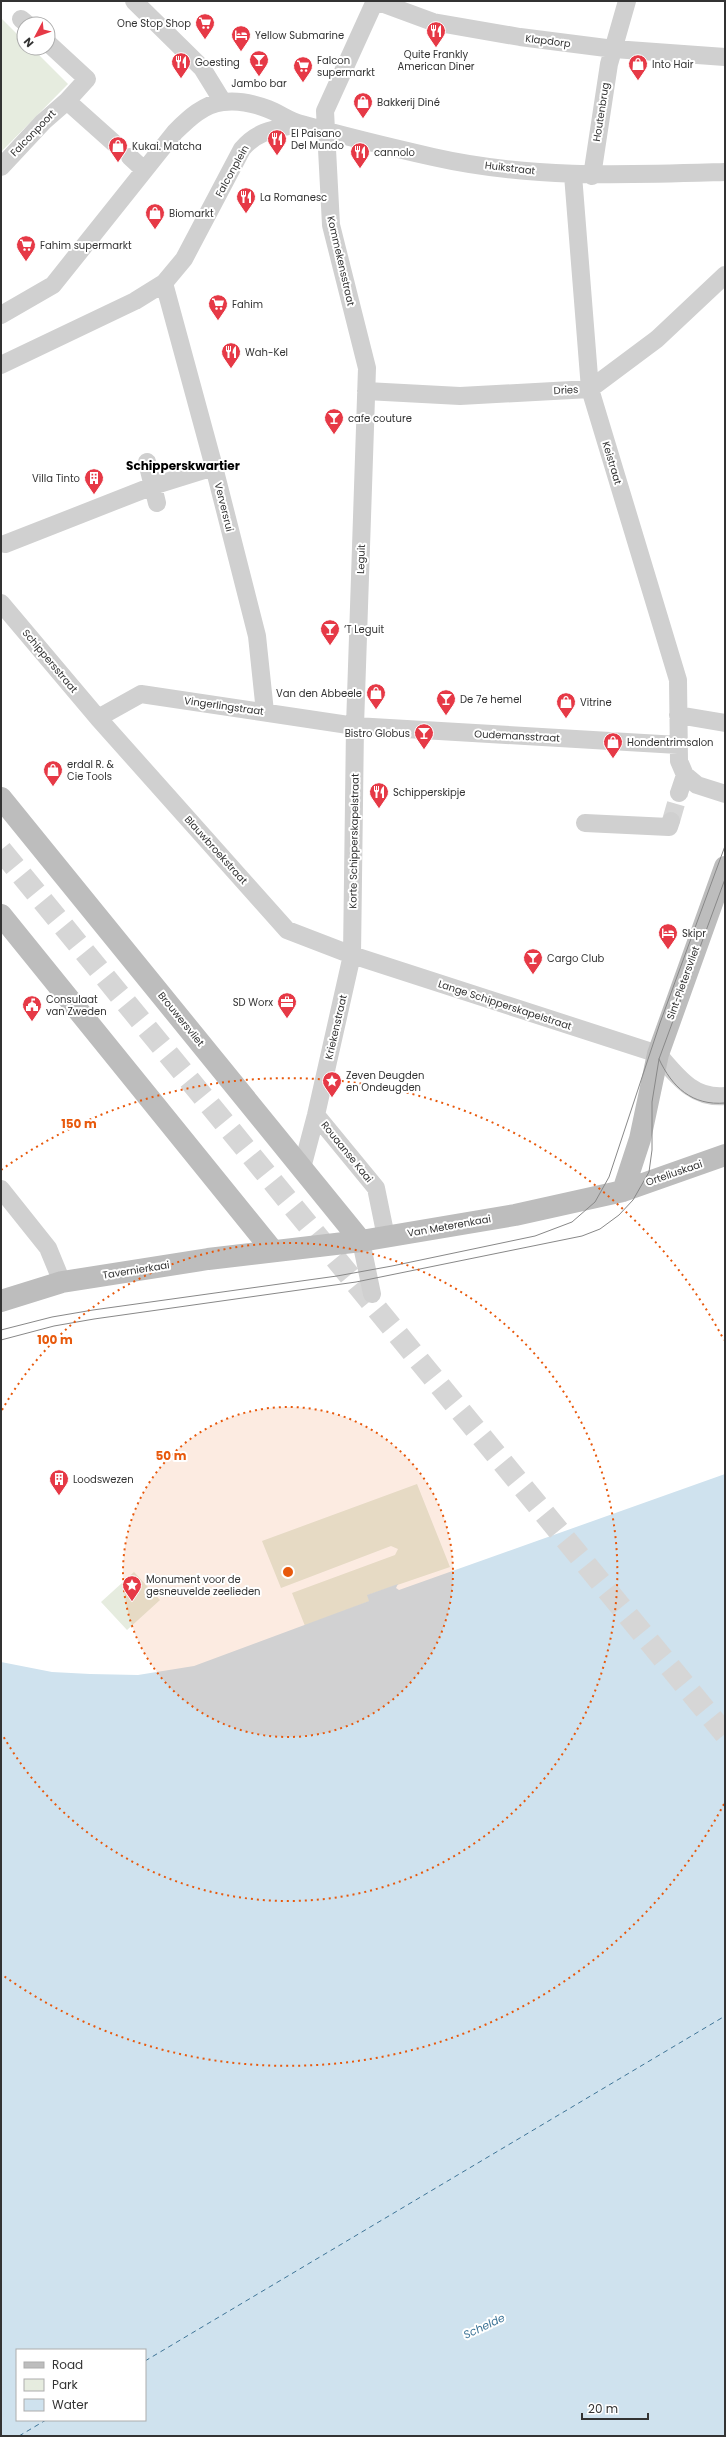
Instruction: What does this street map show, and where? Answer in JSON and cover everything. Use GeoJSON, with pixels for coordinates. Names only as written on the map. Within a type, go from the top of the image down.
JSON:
{"type":"FeatureCollection","features":[{"type":"Feature","properties":{"kind":"street"},"geometry":{"type":"LineString","coordinates":[[134,1],[202,68],[223,102]]}},
{"type":"Feature","properties":{"kind":"street","name":"Klapdorp"},"geometry":{"type":"LineString","coordinates":[[376,1],[433,22],[520,37],[614,49],[725,57]]}},
{"type":"Feature","properties":{"kind":"street","name":"Kommekensstraat"},"geometry":{"type":"LineString","coordinates":[[366,391],[367,368],[331,225],[325,111],[376,1]]}},
{"type":"Feature","properties":{"kind":"street","name":"Houtenbrug"},"geometry":{"type":"LineString","coordinates":[[592,176],[609,64],[627,1]]}},
{"type":"Feature","properties":{"kind":"street","name":"Falconpoort"},"geometry":{"type":"LineString","coordinates":[[1,167],[43,122],[67,101],[87,79],[56,50]]}},
{"type":"Feature","properties":{"kind":"street"},"geometry":{"type":"LineString","coordinates":[[67,101],[114,143]]}},
{"type":"Feature","properties":{"kind":"street"},"geometry":{"type":"LineString","coordinates":[[1,315],[53,285],[144,170],[191,116],[206,107],[223,102],[241,103],[268,109],[299,124]]}},
{"type":"Feature","properties":{"kind":"street","name":"Huikstraat"},"geometry":{"type":"LineString","coordinates":[[299,124],[434,157],[508,169],[592,176],[725,172]]}},
{"type":"Feature","properties":{"kind":"street","name":"Falconplein"},"geometry":{"type":"LineString","coordinates":[[1,365],[135,301],[164,282],[184,259],[242,149],[252,138],[264,132],[299,124]]}},
{"type":"Feature","properties":{"kind":"street"},"geometry":{"type":"LineString","coordinates":[[130,157],[144,170]]}},
{"type":"Feature","properties":{"kind":"street","name":"Keistraat"},"geometry":{"type":"LineString","coordinates":[[573,175],[590,389],[678,680],[679,762],[685,775]]}},
{"type":"Feature","properties":{"kind":"street","name":"Dries"},"geometry":{"type":"LineString","coordinates":[[366,391],[460,396],[590,389],[657,339],[725,275]]}},
{"type":"Feature","properties":{"kind":"street","name":"Verversrui"},"geometry":{"type":"LineString","coordinates":[[164,282],[214,467],[257,636],[265,712]]}},
{"type":"Feature","properties":{"kind":"street","name":"Leguit"},"geometry":{"type":"LineString","coordinates":[[355,726],[366,391]]}},
{"type":"Feature","properties":{"kind":"street"},"geometry":{"type":"LineString","coordinates":[[147,462],[158,503]]}},
{"type":"Feature","properties":{"kind":"street"},"geometry":{"type":"LineString","coordinates":[[5,544],[153,486],[214,467]]}},
{"type":"Feature","properties":{"kind":"street","name":"Schippersstraat"},"geometry":{"type":"LineString","coordinates":[[1,603],[98,718]]}},
{"type":"Feature","properties":{"kind":"street","name":"Vingerlingstraat"},"geometry":{"type":"LineString","coordinates":[[98,718],[141,694],[355,726]]}},
{"type":"Feature","properties":{"kind":"street"},"geometry":{"type":"LineString","coordinates":[[678,715],[725,723]]}},
{"type":"Feature","properties":{"kind":"street","name":"Blauwbroekstraat"},"geometry":{"type":"LineString","coordinates":[[98,718],[287,930],[352,955]]}},
{"type":"Feature","properties":{"kind":"street","name":"Oudemansstraat"},"geometry":{"type":"LineString","coordinates":[[355,726],[678,745]]}},
{"type":"Feature","properties":{"kind":"street","name":"Korte Schipperskapelstraat"},"geometry":{"type":"LineString","coordinates":[[352,955],[355,726]]}},
{"type":"Feature","properties":{"kind":"street"},"geometry":{"type":"LineString","coordinates":[[679,793],[685,775],[696,785],[725,794]]}},
{"type":"Feature","properties":{"kind":"street","name":"Brouwersvliet"},"geometry":{"type":"LineString","coordinates":[[4,808],[361,1241]]}},
{"type":"Feature","properties":{"kind":"street"},"geometry":{"type":"LineString","coordinates":[[585,823],[669,827],[670,821]]}},
{"type":"Feature","properties":{"kind":"street","name":"Sint-Pietersvliet"},"geometry":{"type":"LineString","coordinates":[[623,1190],[640,1139],[658,1054],[725,867]]}},
{"type":"Feature","properties":{"kind":"street"},"geometry":{"type":"LineString","coordinates":[[1,915],[273,1251]]}},
{"type":"Feature","properties":{"kind":"street","name":"Lange Schipperskapelstraat"},"geometry":{"type":"LineString","coordinates":[[352,955],[658,1054]]}},
{"type":"Feature","properties":{"kind":"street","name":"Kriekenstraat"},"geometry":{"type":"LineString","coordinates":[[302,1168],[316,1115],[352,955]]}},
{"type":"Feature","properties":{"kind":"street"},"geometry":{"type":"LineString","coordinates":[[658,1054],[679,1078],[695,1092],[715,1097],[725,1096]]}},
{"type":"Feature","properties":{"kind":"street","name":"Rouaanse Kaai"},"geometry":{"type":"LineString","coordinates":[[316,1115],[376,1188],[386,1238]]}},
{"type":"Feature","properties":{"kind":"street","name":"Orteliuskaai"},"geometry":{"type":"LineString","coordinates":[[623,1190],[725,1155]]}},
{"type":"Feature","properties":{"kind":"street","name":"Van Meterenkaai"},"geometry":{"type":"LineString","coordinates":[[273,1251],[386,1238],[515,1215],[623,1190]]}},
{"type":"Feature","properties":{"kind":"street"},"geometry":{"type":"LineString","coordinates":[[2,1191],[48,1248],[62,1282]]}},
{"type":"Feature","properties":{"kind":"street"},"geometry":{"type":"LineString","coordinates":[[361,1241],[372,1294]]}},
{"type":"Feature","properties":{"kind":"street","name":"Tavernierkaai"},"geometry":{"type":"LineString","coordinates":[[1,1301],[62,1282],[273,1251]]}},
{"type":"Feature","properties":{"kind":"green space"},"geometry":{"type":"Polygon","coordinates":[[[1,18],[16,33],[16,56],[40,56],[68,84],[1,152],[1,18]]]}},
{"type":"Feature","properties":{"kind":"green space"},"geometry":{"type":"Polygon","coordinates":[[[417,1484],[450,1567],[368,1595],[370,1601],[305,1626],[292,1593],[395,1555],[398,1549],[391,1546],[281,1588],[262,1541],[417,1484]]]}},
{"type":"Feature","properties":{"kind":"green space"},"geometry":{"type":"Polygon","coordinates":[[[134,1572],[160,1600],[127,1630],[101,1602],[134,1572]]]}},
{"type":"Feature","properties":{"kind":"water","name":"Schelde"},"geometry":{"type":"Polygon","coordinates":[[[725,1474],[725,2436],[1,2436],[1,1662],[52,1672],[138,1675],[194,1666],[369,1601],[367,1595],[398,1584],[396,1588],[399,1590],[725,1474]]]}},
{"type":"Feature","properties":{"kind":"ferry route"},"geometry":{"type":"LineString","coordinates":[[146,2360],[725,2016]]}},
{"type":"Feature","properties":{"kind":"ferry route"},"geometry":{"type":"LineString","coordinates":[[19,2436],[44,2421]]}},
{"type":"Feature","properties":{"kind":"tunnel"},"geometry":{"type":"LineString","coordinates":[[671,821],[679,793]]}},
{"type":"Feature","properties":{"kind":"tunnel"},"geometry":{"type":"LineString","coordinates":[[1,850],[725,1734]]}},
{"type":"Feature","properties":{"kind":"tram line"},"geometry":{"type":"LineString","coordinates":[[1,1330],[52,1317],[93,1310],[337,1276],[392,1266],[535,1236],[572,1222],[595,1202],[609,1177],[660,1023],[725,846]]}},
{"type":"Feature","properties":{"kind":"tram line"},"geometry":{"type":"LineString","coordinates":[[1,1340],[54,1326],[94,1319],[356,1282],[582,1236],[600,1229],[619,1215],[633,1200],[649,1172],[652,1150],[652,1102],[659,1059],[725,879]]}},
{"type":"Feature","properties":{"kind":"tram line"},"geometry":{"type":"LineString","coordinates":[[659,1059],[670,1078],[684,1093],[703,1101],[725,1103]]}},
{"type":"Feature","properties":{"kind":"place","name":"One Stop Shop"},"geometry":{"type":"Point","coordinates":[205,40]}},
{"type":"Feature","properties":{"kind":"place","name":"Quite Frankly American Diner"},"geometry":{"type":"Point","coordinates":[436,48]}},
{"type":"Feature","properties":{"kind":"place","name":"Yellow Submarine"},"geometry":{"type":"Point","coordinates":[241,52]}},
{"type":"Feature","properties":{"kind":"place","name":"Jambo bar"},"geometry":{"type":"Point","coordinates":[259,77]}},
{"type":"Feature","properties":{"kind":"place","name":"Goesting"},"geometry":{"type":"Point","coordinates":[181,79]}},
{"type":"Feature","properties":{"kind":"place","name":"Into Hair"},"geometry":{"type":"Point","coordinates":[638,81]}},
{"type":"Feature","properties":{"kind":"place","name":"Falcon supermarkt"},"geometry":{"type":"Point","coordinates":[303,83]}},
{"type":"Feature","properties":{"kind":"place","name":"Bakkerij Diné"},"geometry":{"type":"Point","coordinates":[363,119]}},
{"type":"Feature","properties":{"kind":"place","name":"El Paisano Del Mundo"},"geometry":{"type":"Point","coordinates":[277,156]}},
{"type":"Feature","properties":{"kind":"place","name":"Kukai. Matcha"},"geometry":{"type":"Point","coordinates":[118,163]}},
{"type":"Feature","properties":{"kind":"place","name":"cannolo"},"geometry":{"type":"Point","coordinates":[360,169]}},
{"type":"Feature","properties":{"kind":"place","name":"La Romanesc"},"geometry":{"type":"Point","coordinates":[246,214]}},
{"type":"Feature","properties":{"kind":"place","name":"Biomarkt"},"geometry":{"type":"Point","coordinates":[155,230]}},
{"type":"Feature","properties":{"kind":"place","name":"Fahim supermarkt"},"geometry":{"type":"Point","coordinates":[26,262]}},
{"type":"Feature","properties":{"kind":"place","name":"Fahim"},"geometry":{"type":"Point","coordinates":[218,321]}},
{"type":"Feature","properties":{"kind":"place","name":"Wah-Kel"},"geometry":{"type":"Point","coordinates":[231,369]}},
{"type":"Feature","properties":{"kind":"place","name":"cafe couture"},"geometry":{"type":"Point","coordinates":[334,435]}},
{"type":"Feature","properties":{"kind":"place","name":"Villa Tinto"},"geometry":{"type":"Point","coordinates":[94,495]}},
{"type":"Feature","properties":{"kind":"place","name":"‘T Leguit"},"geometry":{"type":"Point","coordinates":[330,646]}},
{"type":"Feature","properties":{"kind":"place","name":"Van den Abbeele"},"geometry":{"type":"Point","coordinates":[376,710]}},
{"type":"Feature","properties":{"kind":"place","name":"De 7e hemel"},"geometry":{"type":"Point","coordinates":[446,716]}},
{"type":"Feature","properties":{"kind":"place","name":"Vitrine"},"geometry":{"type":"Point","coordinates":[566,719]}},
{"type":"Feature","properties":{"kind":"place","name":"Bistro Globus"},"geometry":{"type":"Point","coordinates":[424,750]}},
{"type":"Feature","properties":{"kind":"place","name":"Hondentrimsalon"},"geometry":{"type":"Point","coordinates":[613,759]}},
{"type":"Feature","properties":{"kind":"place","name":"erdal R. & Cie Tools"},"geometry":{"type":"Point","coordinates":[53,787]}},
{"type":"Feature","properties":{"kind":"place","name":"Schipperskipje"},"geometry":{"type":"Point","coordinates":[379,809]}},
{"type":"Feature","properties":{"kind":"place","name":"Skipr"},"geometry":{"type":"Point","coordinates":[668,950]}},
{"type":"Feature","properties":{"kind":"place","name":"Cargo Club"},"geometry":{"type":"Point","coordinates":[533,975]}},
{"type":"Feature","properties":{"kind":"place","name":"SD Worx"},"geometry":{"type":"Point","coordinates":[287,1019]}},
{"type":"Feature","properties":{"kind":"place","name":"Consulaat van Zweden"},"geometry":{"type":"Point","coordinates":[32,1022]}},
{"type":"Feature","properties":{"kind":"place","name":"Zeven Deugden en Ondeugden"},"geometry":{"type":"Point","coordinates":[332,1098]}},
{"type":"Feature","properties":{"kind":"place","name":"Loodswezen"},"geometry":{"type":"Point","coordinates":[59,1496]}},
{"type":"Feature","properties":{"kind":"place","name":"Monument voor de gesneuvelde zeelieden"},"geometry":{"type":"Point","coordinates":[132,1602]}},
{"type":"Feature","properties":{"kind":"district","name":"Schipperskwartier"},"geometry":{"type":"Point","coordinates":[183,465]}}]}
